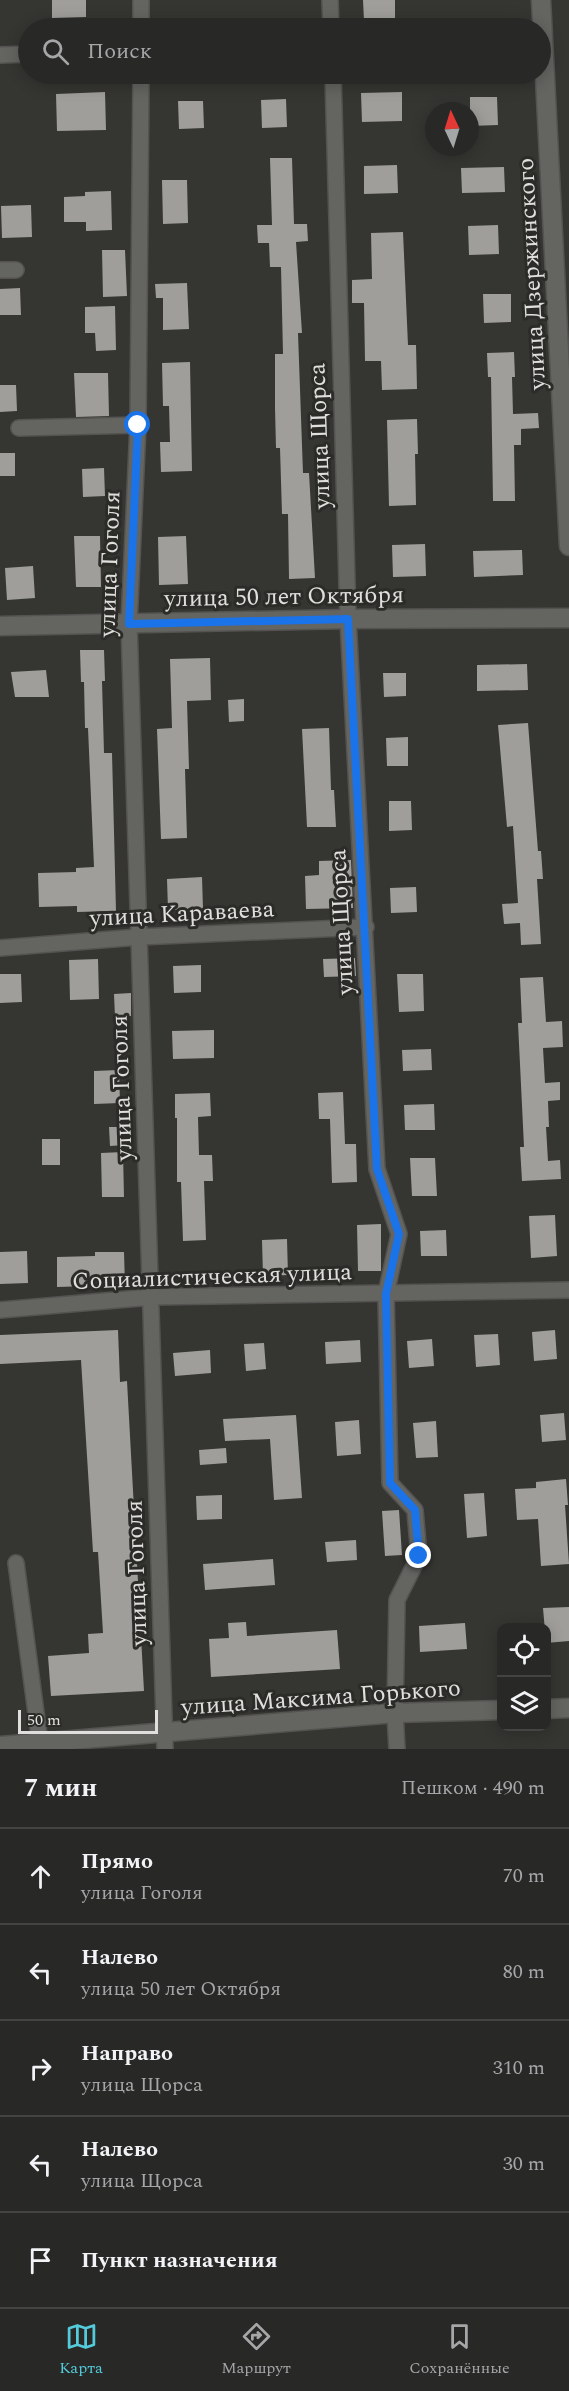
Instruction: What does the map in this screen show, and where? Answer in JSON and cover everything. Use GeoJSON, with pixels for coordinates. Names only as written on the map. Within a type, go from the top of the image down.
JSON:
{"type":"FeatureCollection","features":[{"type":"Feature","properties":{"kind":"street"},"geometry":{"type":"LineString","coordinates":[[141,0],[141,18]]}},
{"type":"Feature","properties":{"kind":"street"},"geometry":{"type":"LineString","coordinates":[[330,0],[331,18]]}},
{"type":"Feature","properties":{"kind":"street","name":"улица Дзержинского"},"geometry":{"type":"LineString","coordinates":[[541,0],[541,18]]}},
{"type":"Feature","properties":{"kind":"street"},"geometry":{"type":"LineString","coordinates":[[0,55],[18,54]]}},
{"type":"Feature","properties":{"kind":"street","name":"улица Гоголя"},"geometry":{"type":"LineString","coordinates":[[141,84],[138,425],[129,624],[165,1741]]}},
{"type":"Feature","properties":{"kind":"street","name":"улица Щорса"},"geometry":{"type":"LineString","coordinates":[[333,84],[348,619],[377,1169],[399,1234],[386,1294],[390,1483],[415,1510],[419,1556],[397,1600],[395,1713],[397,1749]]}},
{"type":"Feature","properties":{"kind":"street","name":"улица Дзержинского"},"geometry":{"type":"LineString","coordinates":[[544,84],[569,546]]}},
{"type":"Feature","properties":{"kind":"street"},"geometry":{"type":"LineString","coordinates":[[0,270],[16,270]]}},
{"type":"Feature","properties":{"kind":"street"},"geometry":{"type":"LineString","coordinates":[[19,428],[138,425]]}},
{"type":"Feature","properties":{"kind":"street","name":"улица 50 лет Октября"},"geometry":{"type":"LineString","coordinates":[[0,626],[348,619],[569,618]]}},
{"type":"Feature","properties":{"kind":"street","name":"улица Караваева"},"geometry":{"type":"LineString","coordinates":[[0,948],[139,938],[366,927]]}},
{"type":"Feature","properties":{"kind":"street","name":"Социалистическая улица"},"geometry":{"type":"LineString","coordinates":[[0,1310],[152,1297],[569,1290]]}},
{"type":"Feature","properties":{"kind":"street"},"geometry":{"type":"LineString","coordinates":[[16,1563],[39,1743]]}},
{"type":"Feature","properties":{"kind":"street"},"geometry":{"type":"LineString","coordinates":[[551,1709],[569,1708]]}},
{"type":"Feature","properties":{"kind":"street","name":"улица Максима Горького"},"geometry":{"type":"LineString","coordinates":[[0,1746],[39,1743],[165,1741],[395,1713],[497,1710]]}},
{"type":"Feature","properties":{"kind":"building"},"geometry":{"type":"Polygon","coordinates":[[[52,0],[86,0],[86,17],[52,18],[52,0]]]}},
{"type":"Feature","properties":{"kind":"building"},"geometry":{"type":"Polygon","coordinates":[[[363,0],[395,0],[395,18],[364,18],[363,0]]]}},
{"type":"Feature","properties":{"kind":"building"},"geometry":{"type":"Polygon","coordinates":[[[105,92],[106,130],[57,131],[56,94],[105,92]]]}},
{"type":"Feature","properties":{"kind":"building"},"geometry":{"type":"Polygon","coordinates":[[[402,92],[402,121],[362,122],[361,93],[402,92]]]}},
{"type":"Feature","properties":{"kind":"building"},"geometry":{"type":"Polygon","coordinates":[[[470,97],[497,97],[498,125],[479,126],[479,102],[470,102],[470,97]]]}},
{"type":"Feature","properties":{"kind":"building"},"geometry":{"type":"Polygon","coordinates":[[[286,99],[287,127],[262,128],[261,100],[286,99]]]}},
{"type":"Feature","properties":{"kind":"building"},"geometry":{"type":"Polygon","coordinates":[[[178,101],[203,101],[204,128],[179,129],[178,101]]]}},
{"type":"Feature","properties":{"kind":"building"},"geometry":{"type":"Polygon","coordinates":[[[270,158],[292,158],[294,224],[307,224],[308,241],[296,242],[302,333],[298,333],[303,473],[309,473],[315,578],[289,579],[288,514],[282,514],[280,448],[276,448],[275,408],[275,354],[283,354],[281,267],[270,267],[269,243],[258,243],[257,225],[272,225],[270,158]]]}},
{"type":"Feature","properties":{"kind":"building"},"geometry":{"type":"Polygon","coordinates":[[[397,165],[398,193],[364,194],[364,166],[397,165]]]}},
{"type":"Feature","properties":{"kind":"building"},"geometry":{"type":"Polygon","coordinates":[[[504,167],[505,192],[462,193],[461,168],[504,167]]]}},
{"type":"Feature","properties":{"kind":"building"},"geometry":{"type":"Polygon","coordinates":[[[162,180],[187,180],[188,223],[163,224],[162,180]]]}},
{"type":"Feature","properties":{"kind":"building"},"geometry":{"type":"Polygon","coordinates":[[[111,191],[112,230],[86,231],[86,222],[64,222],[64,197],[85,196],[85,192],[111,191]]]}},
{"type":"Feature","properties":{"kind":"building"},"geometry":{"type":"Polygon","coordinates":[[[31,205],[32,237],[2,238],[1,206],[31,205]]]}},
{"type":"Feature","properties":{"kind":"building"},"geometry":{"type":"Polygon","coordinates":[[[498,225],[499,254],[469,255],[468,226],[498,225]]]}},
{"type":"Feature","properties":{"kind":"building"},"geometry":{"type":"Polygon","coordinates":[[[403,232],[408,345],[416,345],[417,389],[382,390],[381,361],[365,361],[364,303],[352,303],[352,280],[372,279],[371,233],[403,232]]]}},
{"type":"Feature","properties":{"kind":"building"},"geometry":{"type":"Polygon","coordinates":[[[102,250],[125,250],[127,296],[103,297],[102,250]]]}},
{"type":"Feature","properties":{"kind":"building"},"geometry":{"type":"Polygon","coordinates":[[[187,283],[189,329],[163,330],[163,298],[156,298],[155,284],[187,283]]]}},
{"type":"Feature","properties":{"kind":"building"},"geometry":{"type":"Polygon","coordinates":[[[20,288],[21,315],[0,315],[0,289],[20,288]]]}},
{"type":"Feature","properties":{"kind":"building"},"geometry":{"type":"Polygon","coordinates":[[[483,294],[511,294],[511,322],[484,323],[483,294]]]}},
{"type":"Feature","properties":{"kind":"building"},"geometry":{"type":"Polygon","coordinates":[[[115,306],[116,350],[96,351],[95,333],[85,333],[85,307],[115,306]]]}},
{"type":"Feature","properties":{"kind":"building"},"geometry":{"type":"Polygon","coordinates":[[[514,352],[513,414],[538,413],[539,428],[521,429],[521,445],[514,445],[515,501],[493,501],[491,377],[488,377],[487,353],[514,352]]]}},
{"type":"Feature","properties":{"kind":"building"},"geometry":{"type":"Polygon","coordinates":[[[190,362],[192,471],[161,472],[160,442],[170,442],[169,406],[163,406],[162,363],[190,362]]]}},
{"type":"Feature","properties":{"kind":"building"},"geometry":{"type":"Polygon","coordinates":[[[74,373],[108,373],[109,416],[76,417],[74,373]]]}},
{"type":"Feature","properties":{"kind":"building"},"geometry":{"type":"Polygon","coordinates":[[[0,385],[16,385],[17,411],[0,412],[0,385]]]}},
{"type":"Feature","properties":{"kind":"building"},"geometry":{"type":"Polygon","coordinates":[[[417,419],[416,505],[389,506],[387,420],[417,419]]]}},
{"type":"Feature","properties":{"kind":"building"},"geometry":{"type":"Polygon","coordinates":[[[0,453],[15,453],[15,476],[0,476],[0,453]]]}},
{"type":"Feature","properties":{"kind":"building"},"geometry":{"type":"Polygon","coordinates":[[[104,468],[105,496],[83,497],[82,469],[104,468]]]}},
{"type":"Feature","properties":{"kind":"building"},"geometry":{"type":"Polygon","coordinates":[[[74,536],[100,536],[101,587],[76,587],[74,536]]]}},
{"type":"Feature","properties":{"kind":"building"},"geometry":{"type":"Polygon","coordinates":[[[186,536],[188,584],[159,585],[158,537],[186,536]]]}},
{"type":"Feature","properties":{"kind":"building"},"geometry":{"type":"Polygon","coordinates":[[[425,544],[426,576],[393,577],[392,545],[425,544]]]}},
{"type":"Feature","properties":{"kind":"building"},"geometry":{"type":"Polygon","coordinates":[[[522,550],[523,575],[474,577],[473,551],[522,550]]]}},
{"type":"Feature","properties":{"kind":"building"},"geometry":{"type":"Polygon","coordinates":[[[33,566],[35,598],[7,600],[5,568],[33,566]]]}},
{"type":"Feature","properties":{"kind":"building"},"geometry":{"type":"Polygon","coordinates":[[[80,650],[104,650],[105,681],[102,681],[104,753],[112,753],[116,911],[77,912],[77,906],[39,907],[38,873],[76,872],[76,868],[94,867],[88,728],[85,728],[84,682],[81,682],[80,650]]]}},
{"type":"Feature","properties":{"kind":"building"},"geometry":{"type":"Polygon","coordinates":[[[210,658],[211,700],[187,701],[189,769],[185,769],[187,838],[161,839],[157,729],[172,728],[170,659],[210,658]]]}},
{"type":"Feature","properties":{"kind":"building"},"geometry":{"type":"Polygon","coordinates":[[[527,664],[528,690],[477,691],[477,665],[527,664]]]}},
{"type":"Feature","properties":{"kind":"building"},"geometry":{"type":"Polygon","coordinates":[[[46,670],[49,697],[15,697],[11,672],[46,670]]]}},
{"type":"Feature","properties":{"kind":"building"},"geometry":{"type":"Polygon","coordinates":[[[383,673],[406,673],[406,696],[384,697],[383,673]]]}},
{"type":"Feature","properties":{"kind":"building"},"geometry":{"type":"Polygon","coordinates":[[[244,699],[244,721],[229,722],[228,700],[244,699]]]}},
{"type":"Feature","properties":{"kind":"building"},"geometry":{"type":"Polygon","coordinates":[[[528,723],[538,851],[541,851],[543,879],[537,879],[541,944],[521,945],[520,923],[504,924],[502,904],[518,903],[513,826],[507,827],[498,725],[528,723]]]}},
{"type":"Feature","properties":{"kind":"building"},"geometry":{"type":"Polygon","coordinates":[[[329,728],[331,790],[334,790],[336,827],[307,827],[302,729],[329,728]]]}},
{"type":"Feature","properties":{"kind":"building"},"geometry":{"type":"Polygon","coordinates":[[[408,737],[408,766],[387,766],[386,738],[408,737]]]}},
{"type":"Feature","properties":{"kind":"building"},"geometry":{"type":"Polygon","coordinates":[[[389,801],[411,801],[412,830],[389,831],[389,801]]]}},
{"type":"Feature","properties":{"kind":"building"},"geometry":{"type":"Polygon","coordinates":[[[351,860],[353,908],[306,909],[305,876],[319,875],[319,861],[351,860]]]}},
{"type":"Feature","properties":{"kind":"building"},"geometry":{"type":"Polygon","coordinates":[[[202,877],[203,909],[168,910],[167,879],[202,877]]]}},
{"type":"Feature","properties":{"kind":"building"},"geometry":{"type":"Polygon","coordinates":[[[416,887],[417,912],[391,913],[390,888],[416,887]]]}},
{"type":"Feature","properties":{"kind":"building"},"geometry":{"type":"Polygon","coordinates":[[[355,958],[356,976],[324,977],[323,959],[355,958]]]}},
{"type":"Feature","properties":{"kind":"building"},"geometry":{"type":"Polygon","coordinates":[[[98,959],[99,999],[70,1000],[69,960],[98,959]]]}},
{"type":"Feature","properties":{"kind":"building"},"geometry":{"type":"Polygon","coordinates":[[[201,965],[201,992],[174,993],[173,966],[201,965]]]}},
{"type":"Feature","properties":{"kind":"building"},"geometry":{"type":"Polygon","coordinates":[[[0,974],[21,974],[22,1002],[0,1003],[0,974]]]}},
{"type":"Feature","properties":{"kind":"building"},"geometry":{"type":"Polygon","coordinates":[[[397,974],[423,974],[424,1011],[399,1012],[397,974]]]}},
{"type":"Feature","properties":{"kind":"building"},"geometry":{"type":"Polygon","coordinates":[[[543,977],[546,1022],[562,1021],[563,1047],[543,1048],[545,1083],[560,1082],[560,1100],[548,1101],[549,1127],[546,1127],[548,1161],[560,1160],[561,1179],[522,1181],[520,1147],[524,1147],[518,1023],[522,1023],[520,978],[543,977]]]}},
{"type":"Feature","properties":{"kind":"building"},"geometry":{"type":"Polygon","coordinates":[[[131,993],[131,1016],[115,1017],[114,994],[131,993]]]}},
{"type":"Feature","properties":{"kind":"building"},"geometry":{"type":"Polygon","coordinates":[[[214,1030],[214,1058],[173,1059],[172,1031],[214,1030]]]}},
{"type":"Feature","properties":{"kind":"building"},"geometry":{"type":"Polygon","coordinates":[[[431,1049],[432,1070],[403,1071],[402,1050],[431,1049]]]}},
{"type":"Feature","properties":{"kind":"building"},"geometry":{"type":"Polygon","coordinates":[[[119,1070],[120,1103],[94,1104],[94,1071],[119,1070]]]}},
{"type":"Feature","properties":{"kind":"building"},"geometry":{"type":"Polygon","coordinates":[[[343,1092],[345,1144],[356,1144],[357,1182],[332,1183],[330,1119],[319,1119],[318,1093],[343,1092]]]}},
{"type":"Feature","properties":{"kind":"building"},"geometry":{"type":"Polygon","coordinates":[[[210,1093],[211,1116],[198,1117],[199,1155],[212,1155],[213,1181],[204,1181],[206,1240],[183,1241],[181,1182],[177,1182],[175,1094],[210,1093]]]}},
{"type":"Feature","properties":{"kind":"building"},"geometry":{"type":"Polygon","coordinates":[[[434,1104],[435,1130],[405,1130],[404,1105],[434,1104]]]}},
{"type":"Feature","properties":{"kind":"building"},"geometry":{"type":"Polygon","coordinates":[[[109,1127],[125,1127],[125,1145],[110,1146],[109,1127]]]}},
{"type":"Feature","properties":{"kind":"building"},"geometry":{"type":"Polygon","coordinates":[[[42,1139],[60,1139],[60,1165],[42,1165],[42,1139]]]}},
{"type":"Feature","properties":{"kind":"building"},"geometry":{"type":"Polygon","coordinates":[[[123,1152],[124,1197],[102,1197],[101,1153],[123,1152]]]}},
{"type":"Feature","properties":{"kind":"building"},"geometry":{"type":"Polygon","coordinates":[[[410,1158],[435,1158],[437,1196],[412,1196],[410,1158]]]}},
{"type":"Feature","properties":{"kind":"building"},"geometry":{"type":"Polygon","coordinates":[[[555,1215],[557,1256],[531,1258],[529,1216],[555,1215]]]}},
{"type":"Feature","properties":{"kind":"building"},"geometry":{"type":"Polygon","coordinates":[[[381,1224],[381,1271],[358,1271],[357,1225],[381,1224]]]}},
{"type":"Feature","properties":{"kind":"building"},"geometry":{"type":"Polygon","coordinates":[[[446,1230],[447,1256],[421,1256],[420,1231],[446,1230]]]}},
{"type":"Feature","properties":{"kind":"building"},"geometry":{"type":"Polygon","coordinates":[[[287,1239],[288,1275],[263,1276],[262,1240],[287,1239]]]}},
{"type":"Feature","properties":{"kind":"building"},"geometry":{"type":"Polygon","coordinates":[[[27,1251],[28,1283],[0,1284],[0,1252],[27,1251]]]}},
{"type":"Feature","properties":{"kind":"building"},"geometry":{"type":"Polygon","coordinates":[[[95,1252],[124,1252],[125,1285],[57,1287],[57,1257],[95,1256],[95,1252]]]}},
{"type":"Feature","properties":{"kind":"building"},"geometry":{"type":"Polygon","coordinates":[[[118,1330],[120,1382],[127,1381],[144,1691],[51,1696],[48,1656],[89,1653],[88,1634],[103,1633],[98,1552],[93,1552],[81,1360],[0,1364],[0,1335],[118,1330]]]}},
{"type":"Feature","properties":{"kind":"building"},"geometry":{"type":"Polygon","coordinates":[[[555,1330],[557,1359],[534,1361],[532,1332],[555,1330]]]}},
{"type":"Feature","properties":{"kind":"building"},"geometry":{"type":"Polygon","coordinates":[[[498,1334],[500,1365],[476,1367],[474,1335],[498,1334]]]}},
{"type":"Feature","properties":{"kind":"building"},"geometry":{"type":"Polygon","coordinates":[[[432,1339],[434,1366],[409,1368],[407,1341],[432,1339]]]}},
{"type":"Feature","properties":{"kind":"building"},"geometry":{"type":"Polygon","coordinates":[[[360,1340],[361,1362],[326,1364],[325,1342],[360,1340]]]}},
{"type":"Feature","properties":{"kind":"building"},"geometry":{"type":"Polygon","coordinates":[[[264,1343],[266,1369],[246,1371],[244,1344],[264,1343]]]}},
{"type":"Feature","properties":{"kind":"building"},"geometry":{"type":"Polygon","coordinates":[[[210,1350],[211,1373],[175,1376],[173,1353],[210,1350]]]}},
{"type":"Feature","properties":{"kind":"building"},"geometry":{"type":"Polygon","coordinates":[[[564,1413],[566,1440],[542,1442],[540,1415],[564,1413]]]}},
{"type":"Feature","properties":{"kind":"building"},"geometry":{"type":"Polygon","coordinates":[[[296,1415],[302,1498],[274,1500],[270,1439],[225,1441],[223,1419],[296,1415]]]}},
{"type":"Feature","properties":{"kind":"building"},"geometry":{"type":"Polygon","coordinates":[[[359,1420],[361,1454],[337,1456],[335,1422],[359,1420]]]}},
{"type":"Feature","properties":{"kind":"building"},"geometry":{"type":"Polygon","coordinates":[[[436,1421],[438,1457],[416,1458],[413,1423],[436,1421]]]}},
{"type":"Feature","properties":{"kind":"building"},"geometry":{"type":"Polygon","coordinates":[[[226,1448],[227,1463],[200,1465],[199,1450],[226,1448]]]}},
{"type":"Feature","properties":{"kind":"building"},"geometry":{"type":"Polygon","coordinates":[[[566,1479],[568,1505],[565,1505],[569,1564],[541,1566],[538,1519],[517,1520],[515,1489],[536,1488],[536,1482],[566,1479]]]}},
{"type":"Feature","properties":{"kind":"building"},"geometry":{"type":"Polygon","coordinates":[[[484,1493],[487,1536],[467,1538],[464,1494],[484,1493]]]}},
{"type":"Feature","properties":{"kind":"building"},"geometry":{"type":"Polygon","coordinates":[[[222,1495],[222,1519],[197,1520],[196,1496],[222,1495]]]}},
{"type":"Feature","properties":{"kind":"building"},"geometry":{"type":"Polygon","coordinates":[[[399,1510],[402,1555],[385,1556],[382,1511],[399,1510]]]}},
{"type":"Feature","properties":{"kind":"building"},"geometry":{"type":"Polygon","coordinates":[[[356,1540],[357,1560],[327,1562],[325,1542],[356,1540]]]}},
{"type":"Feature","properties":{"kind":"building"},"geometry":{"type":"Polygon","coordinates":[[[273,1559],[275,1585],[205,1590],[203,1564],[273,1559]]]}},
{"type":"Feature","properties":{"kind":"building"},"geometry":{"type":"Polygon","coordinates":[[[569,1607],[569,1641],[551,1643],[551,1623],[544,1623],[543,1608],[569,1607]]]}},
{"type":"Feature","properties":{"kind":"building"},"geometry":{"type":"Polygon","coordinates":[[[246,1622],[247,1636],[337,1630],[340,1669],[211,1677],[209,1639],[229,1638],[228,1623],[246,1622]]]}},
{"type":"Feature","properties":{"kind":"building"},"geometry":{"type":"Polygon","coordinates":[[[465,1623],[467,1649],[420,1652],[419,1626],[465,1623]]]}},
{"type":"Feature","properties":{"kind":"route"},"geometry":{"type":"LineString","coordinates":[[138,425],[129,624],[348,619],[377,1169],[399,1234],[386,1294],[390,1483],[415,1510],[419,1556]]}}]}
